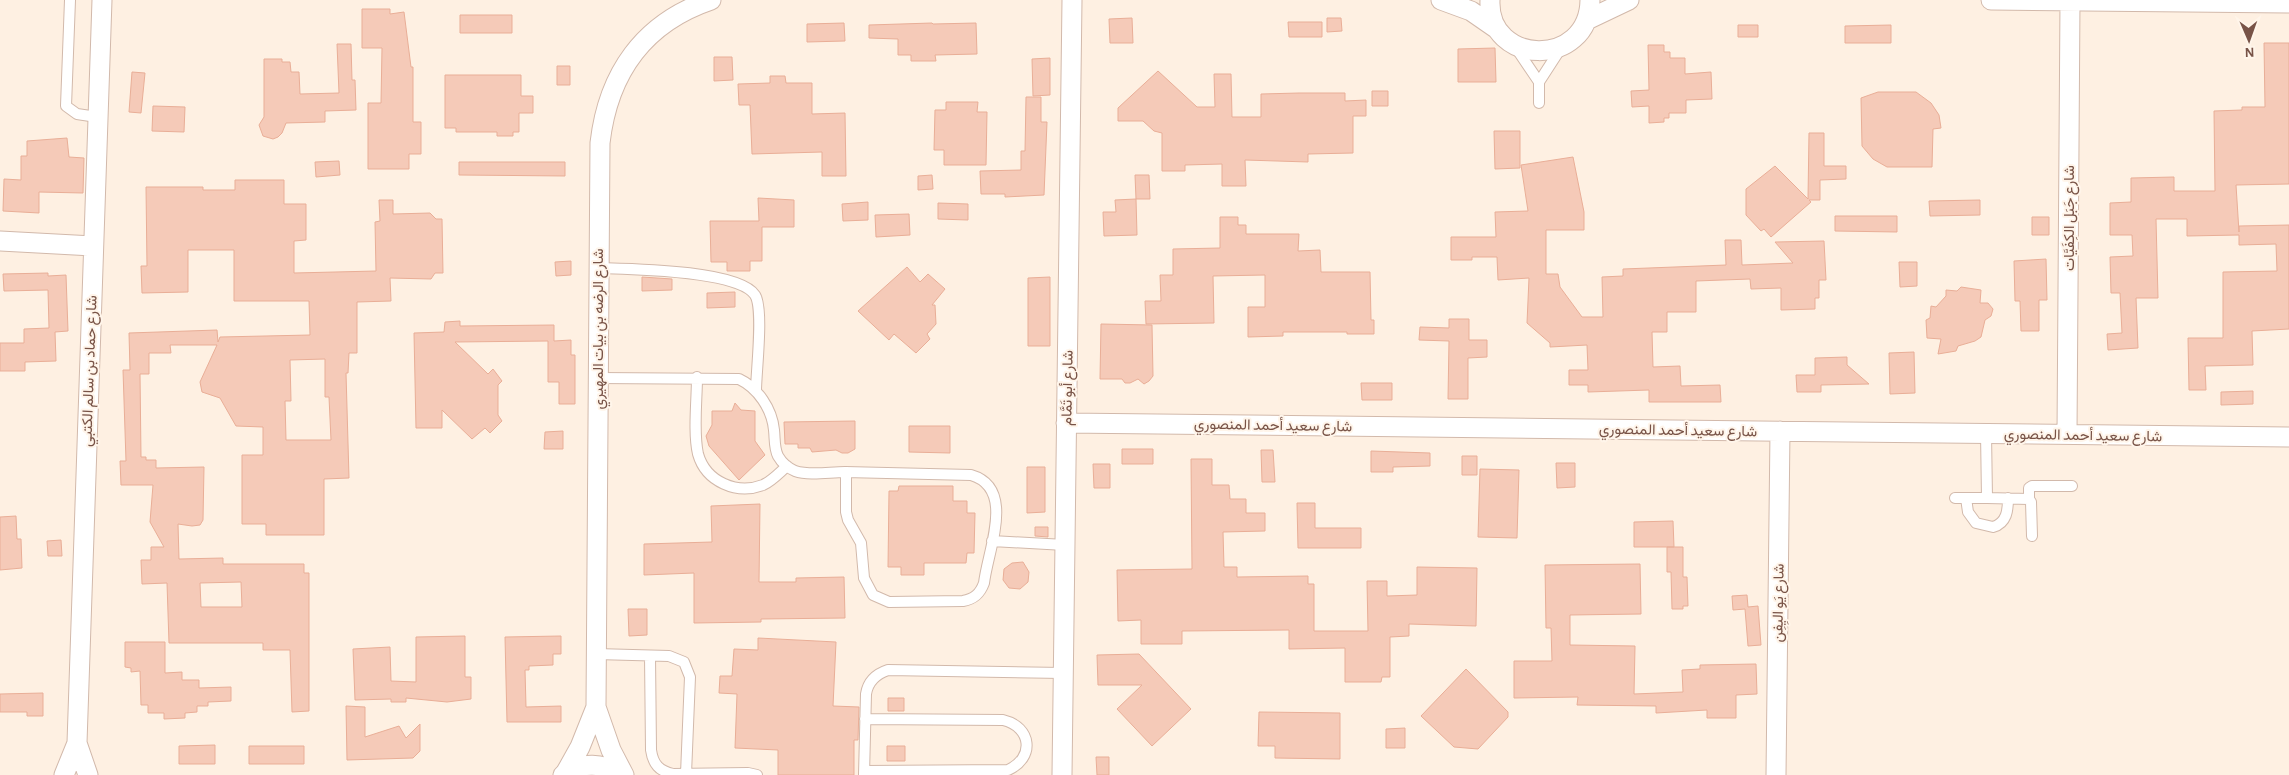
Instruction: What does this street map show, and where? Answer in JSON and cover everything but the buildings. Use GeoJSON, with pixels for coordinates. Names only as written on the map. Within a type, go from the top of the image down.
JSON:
{"type":"FeatureCollection","features":[{"type":"Feature","properties":{"kind":"street","name":"شارع حماد بن سالم الكتبي"},"geometry":{"type":"LineString","coordinates":[[64,775],[77,743],[102,0]]}},
{"type":"Feature","properties":{"kind":"street","name":"شارع الرضه بن بيات المهيري"},"geometry":{"type":"LineString","coordinates":[[623,775],[611,750],[596,707],[600,143],[604,114],[614,85],[635,51],[648,37],[680,13],[710,0]]}},
{"type":"Feature","properties":{"kind":"street","name":"شارع أبو تَمَّام"},"geometry":{"type":"LineString","coordinates":[[1062,775],[1072,0]]}},
{"type":"Feature","properties":{"kind":"street"},"geometry":{"type":"LineString","coordinates":[[1441,0],[1471,11],[1497,28],[1514,45],[1538,52],[1551,51],[1562,46],[1577,35],[1586,20],[1590,0]]}},
{"type":"Feature","properties":{"kind":"street"},"geometry":{"type":"LineString","coordinates":[[1490,0],[1492,17],[1497,28]]}},
{"type":"Feature","properties":{"kind":"street"},"geometry":{"type":"LineString","coordinates":[[1586,20],[1629,0]]}},
{"type":"Feature","properties":{"kind":"street"},"geometry":{"type":"LineString","coordinates":[[1990,0],[2289,3]]}},
{"type":"Feature","properties":{"kind":"street","name":"شارع جَبَل الكِفَيَّات"},"geometry":{"type":"LineString","coordinates":[[2067,434],[2070,1]]}},
{"type":"Feature","properties":{"kind":"street"},"geometry":{"type":"LineString","coordinates":[[0,241],[93,246]]}},
{"type":"Feature","properties":{"kind":"street","name":"شارع سعيد أحمد المنصوري"},"geometry":{"type":"LineString","coordinates":[[1066,423],[2289,437]]}},
{"type":"Feature","properties":{"kind":"street","name":"شارع يَو اليِفِن"},"geometry":{"type":"LineString","coordinates":[[1776,775],[1780,431]]}},
{"type":"Feature","properties":{"kind":"street","name":"شارع الرضه بن بيات المهيري"},"geometry":{"type":"LineString","coordinates":[[565,774],[580,747],[596,707]]}},
{"type":"Feature","properties":{"kind":"street","name":"شارع حماد بن سالم الكتبي"},"geometry":{"type":"LineString","coordinates":[[77,743],[88,775]]}},
{"type":"Feature","properties":{"kind":"street"},"geometry":{"type":"LineString","coordinates":[[565,774],[578,767],[590,764],[603,766],[623,775]]}},
{"type":"Feature","properties":{"kind":"lane"},"geometry":{"type":"LineString","coordinates":[[70,0],[66,106],[76,114],[97,117]]}},
{"type":"Feature","properties":{"kind":"lane"},"geometry":{"type":"LineString","coordinates":[[1514,45],[1539,82]]}},
{"type":"Feature","properties":{"kind":"lane"},"geometry":{"type":"LineString","coordinates":[[1539,103],[1539,82],[1562,46]]}},
{"type":"Feature","properties":{"kind":"lane"},"geometry":{"type":"LineString","coordinates":[[599,268],[690,273],[744,286],[756,296],[759,310],[756,391]]}},
{"type":"Feature","properties":{"kind":"lane"},"geometry":{"type":"LineString","coordinates":[[598,378],[697,377],[739,379],[756,391],[770,414],[778,456],[787,466],[803,472],[846,472],[970,475],[978,477],[990,486],[996,500],[995,525],[982,588],[970,600],[895,602],[878,599],[872,595],[865,584],[861,543],[848,520],[846,472]]}},
{"type":"Feature","properties":{"kind":"lane"},"geometry":{"type":"LineString","coordinates":[[697,377],[697,445],[703,465],[709,473],[726,485],[745,489],[764,484],[787,466]]}},
{"type":"Feature","properties":{"kind":"lane"},"geometry":{"type":"LineString","coordinates":[[1986,433],[1987,498]]}},
{"type":"Feature","properties":{"kind":"lane"},"geometry":{"type":"LineString","coordinates":[[2032,536],[2029,488],[2032,486],[2072,486]]}},
{"type":"Feature","properties":{"kind":"lane"},"geometry":{"type":"LineString","coordinates":[[1955,498],[2029,499]]}},
{"type":"Feature","properties":{"kind":"lane"},"geometry":{"type":"LineString","coordinates":[[1966,498],[1968,512],[1976,523],[1993,527],[1999,526],[2004,520],[2008,509],[2008,498]]}},
{"type":"Feature","properties":{"kind":"lane"},"geometry":{"type":"LineString","coordinates":[[992,541],[1065,545]]}},
{"type":"Feature","properties":{"kind":"lane"},"geometry":{"type":"LineString","coordinates":[[596,654],[680,659],[690,672],[686,774]]}},
{"type":"Feature","properties":{"kind":"lane"},"geometry":{"type":"LineString","coordinates":[[650,656],[652,757],[655,764],[666,772],[686,774],[748,773],[757,775]]}},
{"type":"Feature","properties":{"kind":"lane"},"geometry":{"type":"LineString","coordinates":[[865,718],[1003,720],[1018,726],[1026,739],[1027,747],[1021,762],[1008,770],[864,773],[865,718],[866,694],[869,683],[877,675],[888,670],[1063,673]]}}]}
